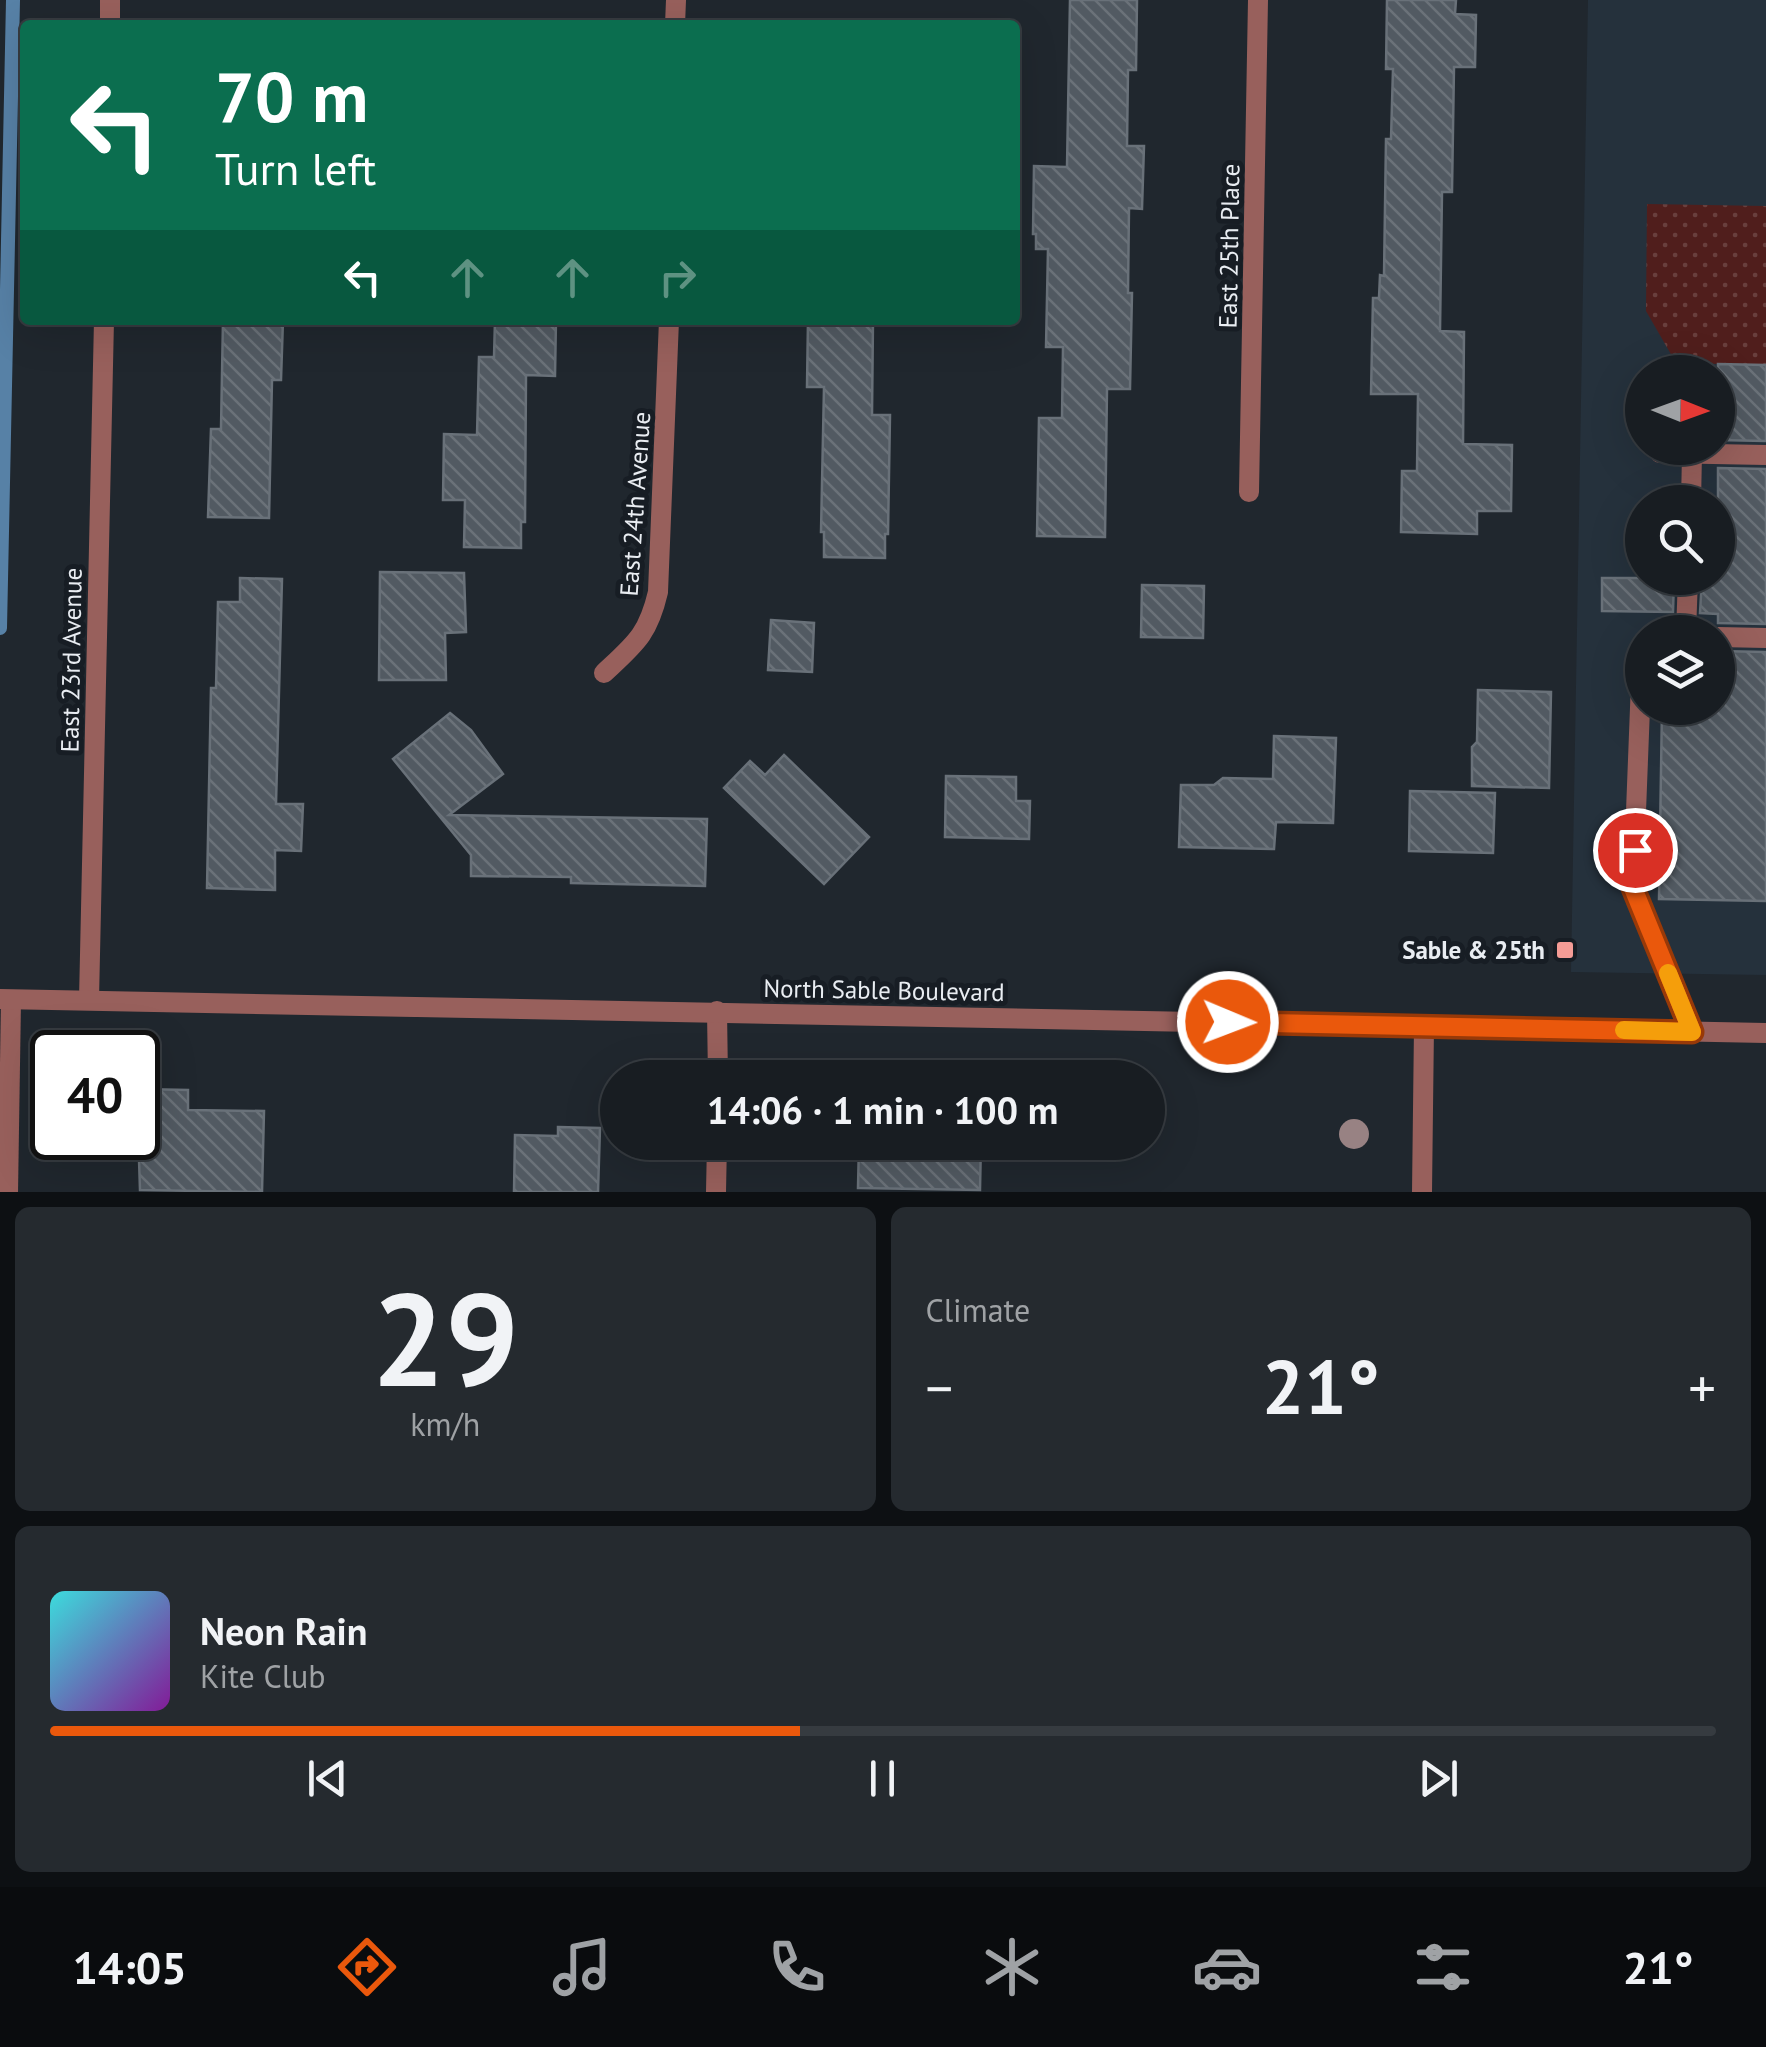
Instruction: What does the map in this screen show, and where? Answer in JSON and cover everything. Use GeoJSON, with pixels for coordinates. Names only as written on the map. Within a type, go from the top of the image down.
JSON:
{"type":"FeatureCollection","features":[{"type":"Feature","properties":{"kind":"street","name":"East 25th Place"},"geometry":{"type":"LineString","coordinates":[[1249,492],[1258,0]]}},
{"type":"Feature","properties":{"kind":"street","name":"East 23rd Avenue"},"geometry":{"type":"LineString","coordinates":[[89,1000],[104,325]]}},
{"type":"Feature","properties":{"kind":"street","name":"East 24th Avenue"},"geometry":{"type":"LineString","coordinates":[[604,673],[640,640],[652,619],[658,592],[669,325]]}},
{"type":"Feature","properties":{"kind":"street"},"geometry":{"type":"LineString","coordinates":[[1735,455],[1766,455]]}},
{"type":"Feature","properties":{"kind":"street"},"geometry":{"type":"LineString","coordinates":[[1735,637],[1766,638]]}},
{"type":"Feature","properties":{"kind":"street"},"geometry":{"type":"LineString","coordinates":[[1639,725],[1633,888],[1692,1032]]}},
{"type":"Feature","properties":{"kind":"street","name":"North Sable Boulevard"},"geometry":{"type":"LineString","coordinates":[[6,1000],[1766,1033]]}},
{"type":"Feature","properties":{"kind":"street"},"geometry":{"type":"LineString","coordinates":[[6,1000],[8,1192]]}},
{"type":"Feature","properties":{"kind":"street"},"geometry":{"type":"LineString","coordinates":[[717,1012],[718,1060]]}},
{"type":"Feature","properties":{"kind":"street"},"geometry":{"type":"LineString","coordinates":[[1422,1192],[1424,1026]]}},
{"type":"Feature","properties":{"kind":"street"},"geometry":{"type":"LineString","coordinates":[[716,1192],[717,1160]]}},
{"type":"Feature","properties":{"kind":"shaded area"},"geometry":{"type":"Polygon","coordinates":[[[1588,0],[1766,0],[1766,975],[1571,972],[1588,0]]]}},
{"type":"Feature","properties":{"kind":"shaded area"},"geometry":{"type":"Polygon","coordinates":[[[1647,204],[1766,206],[1766,365],[1735,364],[1735,355],[1671,355],[1646,311],[1647,204]]]}},
{"type":"Feature","properties":{"kind":"building"},"geometry":{"type":"Polygon","coordinates":[[[1070,0],[1137,0],[1136,70],[1128,70],[1127,146],[1144,146],[1142,209],[1129,208],[1130,389],[1107,389],[1105,537],[1037,536],[1039,418],[1062,418],[1063,347],[1046,347],[1048,249],[1036,249],[1033,234],[1034,166],[1067,167],[1070,0]]]}},
{"type":"Feature","properties":{"kind":"building"},"geometry":{"type":"Polygon","coordinates":[[[1387,0],[1456,0],[1455,14],[1476,15],[1475,67],[1454,67],[1452,192],[1442,192],[1440,331],[1464,332],[1463,444],[1512,445],[1511,511],[1477,511],[1477,534],[1401,532],[1402,471],[1417,471],[1418,394],[1371,394],[1373,298],[1379,298],[1380,275],[1384,276],[1386,139],[1391,139],[1393,69],[1386,69],[1387,0]]]}},
{"type":"Feature","properties":{"kind":"building"},"geometry":{"type":"Polygon","coordinates":[[[223,325],[283,325],[281,380],[272,380],[269,518],[208,517],[211,429],[221,429],[223,325]]]}},
{"type":"Feature","properties":{"kind":"building"},"geometry":{"type":"Polygon","coordinates":[[[495,325],[556,325],[555,376],[526,375],[525,522],[521,522],[521,548],[464,547],[465,500],[443,500],[444,434],[477,435],[479,357],[494,357],[495,325]]]}},
{"type":"Feature","properties":{"kind":"building"},"geometry":{"type":"Polygon","coordinates":[[[808,325],[873,325],[872,415],[890,415],[885,558],[824,557],[824,387],[807,387],[808,325]]]}},
{"type":"Feature","properties":{"kind":"building"},"geometry":{"type":"Polygon","coordinates":[[[1735,364],[1766,365],[1766,441],[1735,440],[1735,364]]]}},
{"type":"Feature","properties":{"kind":"building"},"geometry":{"type":"Polygon","coordinates":[[[1718,468],[1766,469],[1766,624],[1735,623],[1735,615],[1700,613],[1701,595],[1735,595],[1735,485],[1718,485],[1718,468]]]}},
{"type":"Feature","properties":{"kind":"building"},"geometry":{"type":"Polygon","coordinates":[[[380,572],[464,573],[466,632],[445,633],[446,680],[379,680],[380,572]]]}},
{"type":"Feature","properties":{"kind":"building"},"geometry":{"type":"Polygon","coordinates":[[[240,578],[282,579],[276,804],[303,804],[301,851],[275,850],[275,890],[207,888],[211,688],[216,688],[218,602],[240,602],[240,578]]]}},
{"type":"Feature","properties":{"kind":"building"},"geometry":{"type":"Polygon","coordinates":[[[1602,578],[1625,578],[1625,595],[1674,595],[1673,612],[1602,611],[1602,578]]]}},
{"type":"Feature","properties":{"kind":"building"},"geometry":{"type":"Polygon","coordinates":[[[1142,585],[1204,586],[1203,638],[1141,637],[1142,585]]]}},
{"type":"Feature","properties":{"kind":"building"},"geometry":{"type":"Polygon","coordinates":[[[771,620],[814,623],[812,672],[768,670],[771,620]]]}},
{"type":"Feature","properties":{"kind":"building"},"geometry":{"type":"Polygon","coordinates":[[[1735,651],[1766,652],[1766,901],[1659,899],[1662,725],[1735,725],[1735,651]]]}},
{"type":"Feature","properties":{"kind":"building"},"geometry":{"type":"Polygon","coordinates":[[[1478,690],[1551,692],[1549,788],[1472,786],[1478,690]]]}},
{"type":"Feature","properties":{"kind":"building"},"geometry":{"type":"Polygon","coordinates":[[[450,713],[471,730],[503,774],[449,815],[707,819],[705,886],[571,883],[571,877],[471,876],[471,855],[393,759],[450,713]]]}},
{"type":"Feature","properties":{"kind":"building"},"geometry":{"type":"Polygon","coordinates":[[[1274,736],[1336,738],[1333,823],[1276,822],[1274,849],[1179,847],[1181,785],[1214,785],[1223,778],[1273,779],[1274,736]]]}},
{"type":"Feature","properties":{"kind":"building"},"geometry":{"type":"Polygon","coordinates":[[[784,755],[869,837],[824,884],[724,788],[750,761],[765,775],[784,755]]]}},
{"type":"Feature","properties":{"kind":"building"},"geometry":{"type":"Polygon","coordinates":[[[946,776],[1016,777],[1016,801],[1030,801],[1029,839],[945,837],[946,776]]]}},
{"type":"Feature","properties":{"kind":"building"},"geometry":{"type":"Polygon","coordinates":[[[1410,791],[1495,793],[1493,853],[1409,851],[1410,791]]]}},
{"type":"Feature","properties":{"kind":"building"},"geometry":{"type":"Polygon","coordinates":[[[160,1089],[188,1090],[188,1110],[264,1111],[262,1192],[140,1190],[139,1160],[160,1160],[160,1089]]]}},
{"type":"Feature","properties":{"kind":"building"},"geometry":{"type":"Polygon","coordinates":[[[558,1127],[600,1128],[598,1192],[514,1192],[515,1135],[558,1136],[558,1127]]]}},
{"type":"Feature","properties":{"kind":"building"},"geometry":{"type":"Polygon","coordinates":[[[859,1160],[981,1160],[980,1190],[858,1188],[859,1160]]]}},
{"type":"Feature","properties":{"kind":"waterway"},"geometry":{"type":"LineString","coordinates":[[0,628],[13,0]]}},
{"type":"Feature","properties":{"kind":"slow traffic"},"geometry":{"type":"LineString","coordinates":[[1624,1030],[1692,1032],[1668,973]]}},
{"type":"Feature","properties":{"kind":"place","name":"Sable & 25th"},"geometry":{"type":"Point","coordinates":[1565,950]}},
{"type":"Feature","properties":{"kind":"route"},"geometry":{"type":"LineString","coordinates":[[1228,1022],[1692,1032],[1633,888],[1635,850]]}}]}
